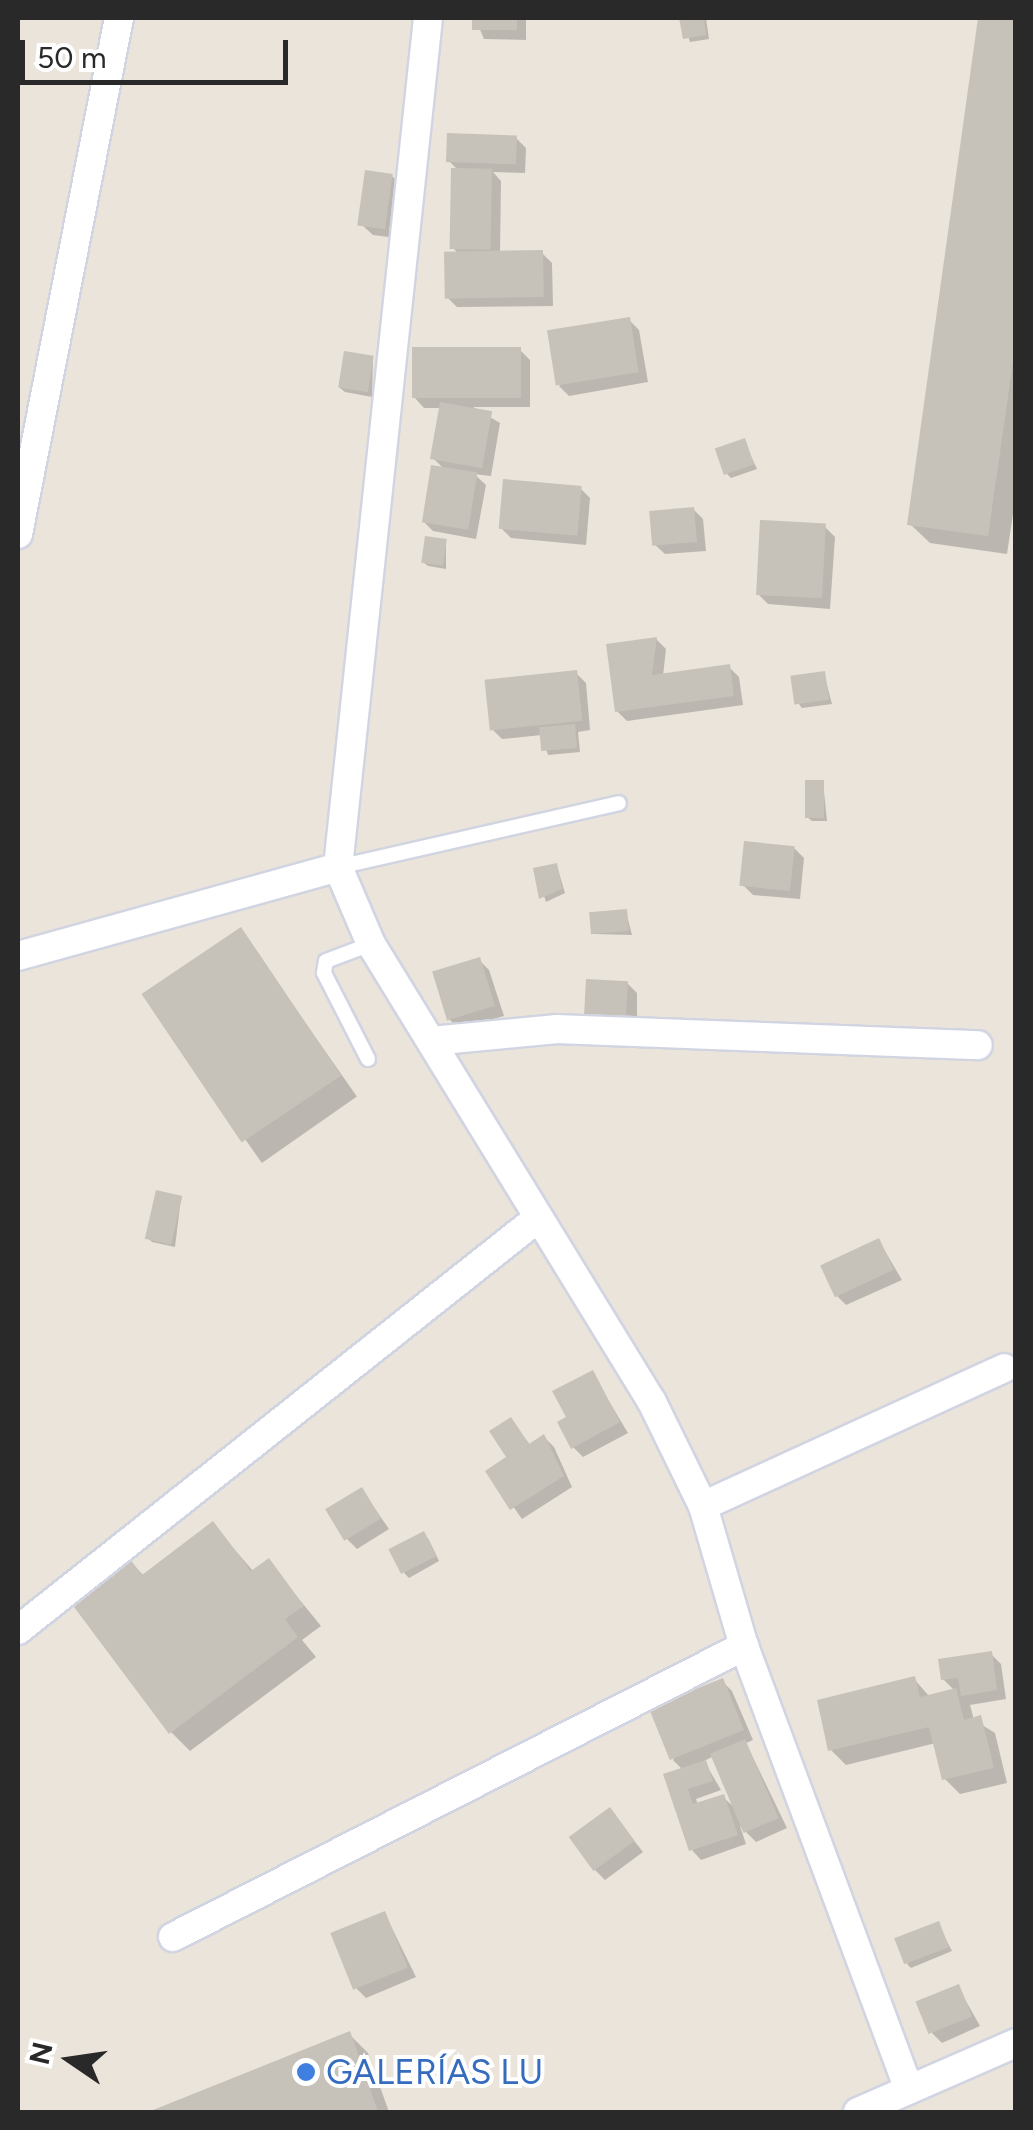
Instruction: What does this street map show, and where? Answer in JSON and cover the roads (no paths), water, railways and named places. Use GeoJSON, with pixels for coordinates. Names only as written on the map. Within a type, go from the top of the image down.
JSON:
{"type":"FeatureCollection","features":[{"type":"Feature","properties":{"kind":"street"},"geometry":{"type":"LineString","coordinates":[[18,534],[118,18]]}},
{"type":"Feature","properties":{"kind":"street"},"geometry":{"type":"LineString","coordinates":[[428,18],[338,867],[371,944],[652,1402],[703,1506],[744,1646],[908,2088]]}},
{"type":"Feature","properties":{"kind":"street"},"geometry":{"type":"LineString","coordinates":[[18,956],[338,867]]}},
{"type":"Feature","properties":{"kind":"street"},"geometry":{"type":"LineString","coordinates":[[431,1041],[557,1029],[978,1045]]}},
{"type":"Feature","properties":{"kind":"street"},"geometry":{"type":"LineString","coordinates":[[18,1630],[538,1218]]}},
{"type":"Feature","properties":{"kind":"street"},"geometry":{"type":"LineString","coordinates":[[703,1506],[1004,1368]]}},
{"type":"Feature","properties":{"kind":"street"},"geometry":{"type":"LineString","coordinates":[[173,1937],[744,1646]]}},
{"type":"Feature","properties":{"kind":"street"},"geometry":{"type":"LineString","coordinates":[[858,2112],[1016,2042]]}},
{"type":"Feature","properties":{"kind":"lane"},"geometry":{"type":"LineString","coordinates":[[338,867],[391,850],[619,803]]}},
{"type":"Feature","properties":{"kind":"lane"},"geometry":{"type":"LineString","coordinates":[[368,1058],[324,973],[326,961],[371,944]]}},
{"type":"Feature","properties":{"kind":"place","name":"GALERÍAS LU"},"geometry":{"type":"Point","coordinates":[306,2072]}}]}
